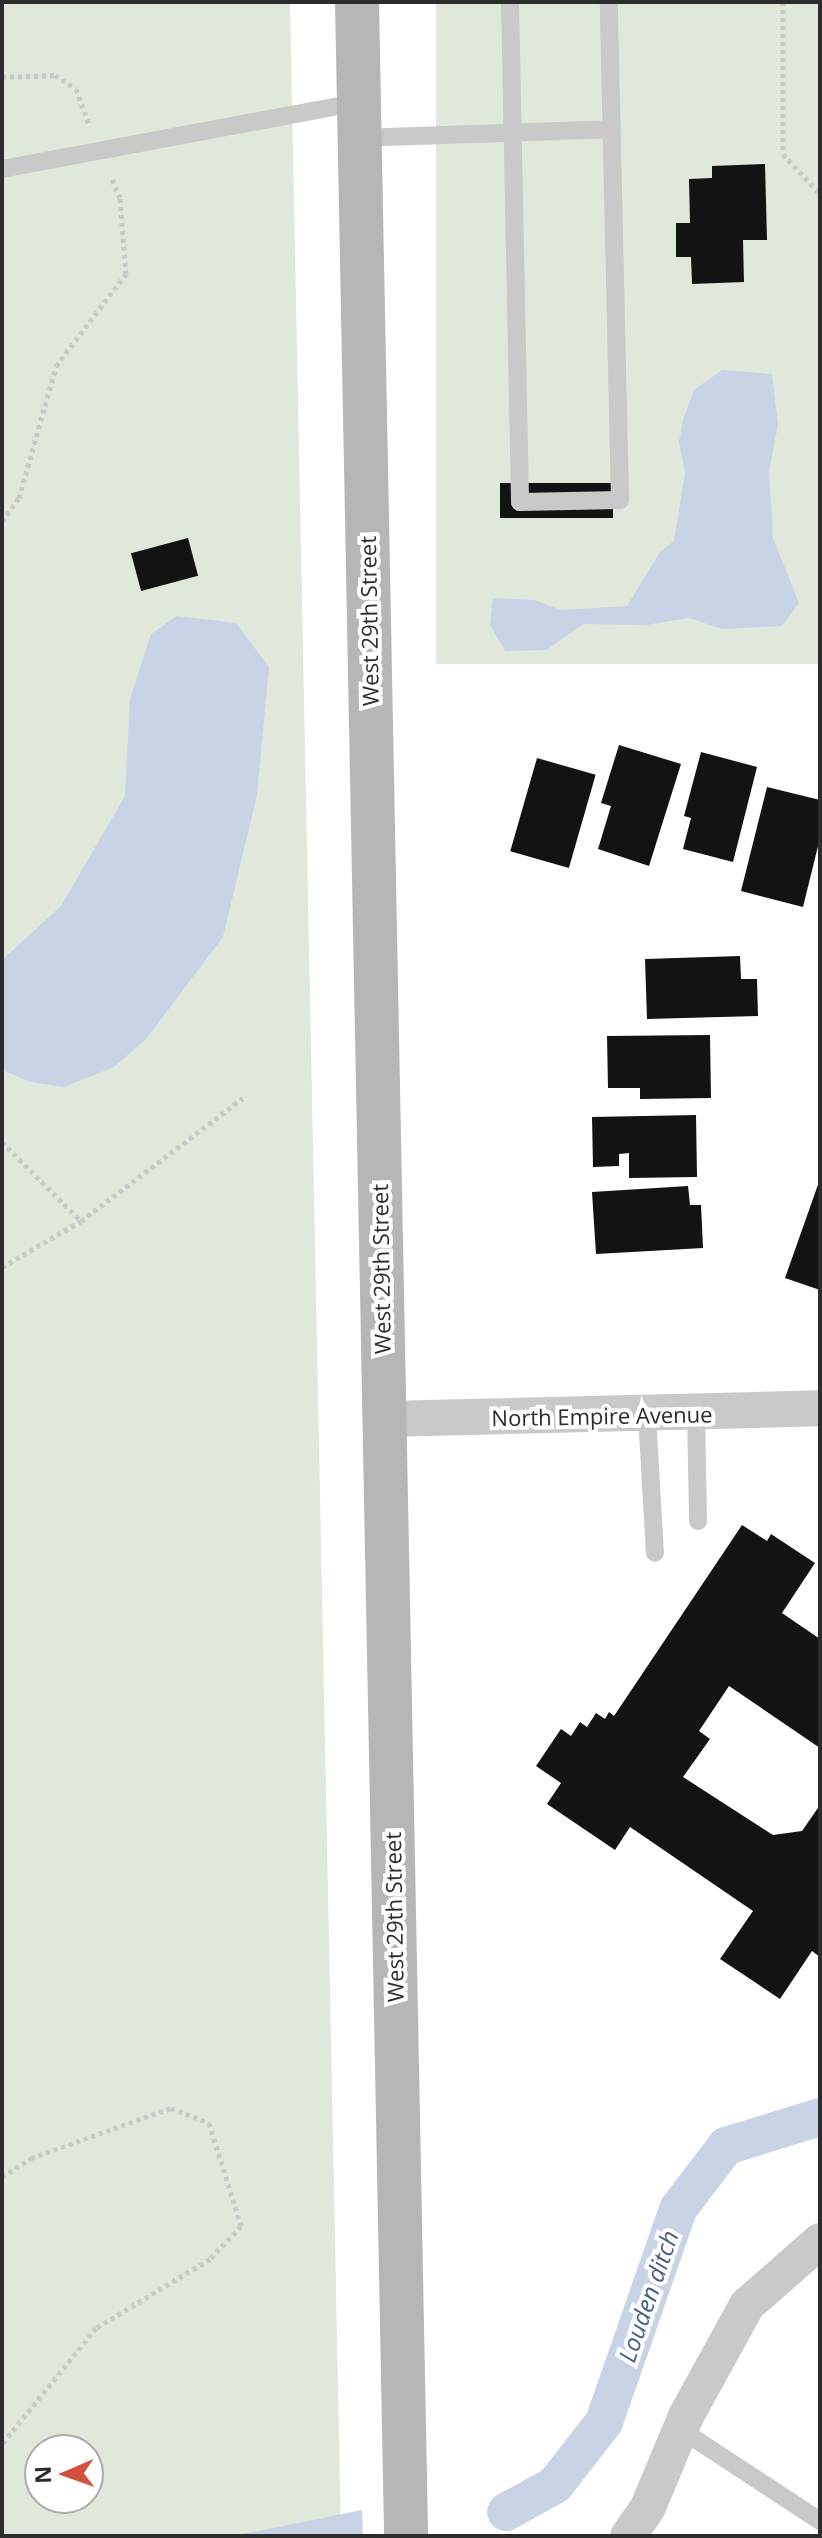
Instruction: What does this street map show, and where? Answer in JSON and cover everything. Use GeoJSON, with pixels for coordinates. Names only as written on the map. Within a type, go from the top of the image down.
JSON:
{"type":"FeatureCollection","features":[{"type":"Feature","properties":{"kind":"main road","name":"West 29th Street"},"geometry":{"type":"LineString","coordinates":[[357,2],[406,2536]]}},
{"type":"Feature","properties":{"kind":"street","name":"North Empire Avenue"},"geometry":{"type":"LineString","coordinates":[[384,1419],[696,1414],[820,1408]]}},
{"type":"Feature","properties":{"kind":"street"},"geometry":{"type":"LineString","coordinates":[[628,2536],[648,2507],[680,2429],[747,2305],[820,2241]]}},
{"type":"Feature","properties":{"kind":"lane"},"geometry":{"type":"LineString","coordinates":[[510,2],[520,502],[620,500],[609,2]]}},
{"type":"Feature","properties":{"kind":"lane"},"geometry":{"type":"LineString","coordinates":[[2,169],[359,120],[513,132],[611,129]]}},
{"type":"Feature","properties":{"kind":"lane"},"geometry":{"type":"LineString","coordinates":[[696,1414],[698,1521]]}},
{"type":"Feature","properties":{"kind":"lane"},"geometry":{"type":"LineString","coordinates":[[647,1415],[655,1553]]}},
{"type":"Feature","properties":{"kind":"lane"},"geometry":{"type":"LineString","coordinates":[[680,2429],[820,2521]]}},
{"type":"Feature","properties":{"kind":"path"},"geometry":{"type":"LineString","coordinates":[[783,2],[783,154],[820,194]]}},
{"type":"Feature","properties":{"kind":"path"},"geometry":{"type":"LineString","coordinates":[[2,77],[55,75],[76,89],[120,198],[126,274],[56,366],[19,498],[2,521]]}},
{"type":"Feature","properties":{"kind":"path"},"geometry":{"type":"LineString","coordinates":[[2,1267],[81,1221],[243,1098]]}},
{"type":"Feature","properties":{"kind":"path"},"geometry":{"type":"LineString","coordinates":[[2,1142],[81,1221]]}},
{"type":"Feature","properties":{"kind":"path"},"geometry":{"type":"LineString","coordinates":[[2,2177],[31,2158],[171,2108],[209,2123],[241,2226],[210,2259],[96,2328],[2,2444]]}},
{"type":"Feature","properties":{"kind":"shaded area"},"geometry":{"type":"Polygon","coordinates":[[[2,2],[290,2],[341,2536],[2,2536],[2,2]]]}},
{"type":"Feature","properties":{"kind":"shaded area"},"geometry":{"type":"Polygon","coordinates":[[[436,2],[820,2],[820,664],[436,664],[436,2]]]}},
{"type":"Feature","properties":{"kind":"water"},"geometry":{"type":"Polygon","coordinates":[[[722,370],[772,374],[778,425],[769,471],[773,538],[799,603],[782,626],[722,629],[689,618],[646,625],[583,624],[547,650],[505,651],[490,625],[493,598],[535,600],[560,610],[627,606],[660,552],[674,541],[685,473],[679,442],[683,420],[694,390],[722,370]]]}},
{"type":"Feature","properties":{"kind":"water"},"geometry":{"type":"Polygon","coordinates":[[[177,616],[236,623],[269,667],[257,795],[223,937],[146,1039],[114,1067],[64,1087],[31,1082],[2,1070],[2,960],[61,906],[125,796],[130,699],[151,634],[177,616]]]}},
{"type":"Feature","properties":{"kind":"water"},"geometry":{"type":"Polygon","coordinates":[[[362,2510],[363,2536],[233,2536],[362,2510]]]}},
{"type":"Feature","properties":{"kind":"building"},"geometry":{"type":"Polygon","coordinates":[[[765,164],[767,240],[743,240],[744,282],[692,284],[691,257],[676,257],[676,223],[690,223],[689,179],[712,178],[712,166],[765,164]]]}},
{"type":"Feature","properties":{"kind":"building"},"geometry":{"type":"Polygon","coordinates":[[[500,483],[613,483],[613,518],[500,518],[500,483]]]}},
{"type":"Feature","properties":{"kind":"building"},"geometry":{"type":"Polygon","coordinates":[[[188,538],[198,576],[141,591],[131,553],[188,538]]]}},
{"type":"Feature","properties":{"kind":"building"},"geometry":{"type":"Polygon","coordinates":[[[619,745],[681,764],[649,866],[598,849],[611,806],[601,803],[619,745]]]}},
{"type":"Feature","properties":{"kind":"building"},"geometry":{"type":"Polygon","coordinates":[[[701,752],[757,767],[733,862],[683,849],[691,818],[684,816],[701,752]]]}},
{"type":"Feature","properties":{"kind":"building"},"geometry":{"type":"Polygon","coordinates":[[[537,758],[596,775],[569,868],[510,851],[537,758]]]}},
{"type":"Feature","properties":{"kind":"building"},"geometry":{"type":"Polygon","coordinates":[[[767,787],[820,800],[820,838],[803,907],[741,891],[767,787]]]}},
{"type":"Feature","properties":{"kind":"building"},"geometry":{"type":"Polygon","coordinates":[[[740,956],[741,979],[757,979],[758,1016],[647,1019],[645,959],[740,956]]]}},
{"type":"Feature","properties":{"kind":"building"},"geometry":{"type":"Polygon","coordinates":[[[710,1035],[711,1098],[640,1099],[640,1088],[608,1088],[607,1036],[710,1035]]]}},
{"type":"Feature","properties":{"kind":"building"},"geometry":{"type":"Polygon","coordinates":[[[696,1115],[697,1177],[629,1178],[629,1153],[619,1154],[619,1166],[593,1167],[592,1117],[696,1115]]]}},
{"type":"Feature","properties":{"kind":"building"},"geometry":{"type":"Polygon","coordinates":[[[820,1179],[820,1290],[785,1278],[820,1179]]]}},
{"type":"Feature","properties":{"kind":"building"},"geometry":{"type":"Polygon","coordinates":[[[688,1186],[690,1205],[701,1205],[703,1248],[596,1254],[592,1192],[688,1186]]]}},
{"type":"Feature","properties":{"kind":"building"},"geometry":{"type":"Polygon","coordinates":[[[742,1525],[767,1541],[771,1534],[815,1563],[782,1613],[820,1639],[820,1748],[729,1686],[699,1731],[710,1739],[683,1777],[773,1835],[802,1831],[820,1805],[820,1957],[812,1951],[780,1999],[720,1959],[753,1911],[630,1827],[615,1850],[547,1804],[561,1783],[536,1766],[561,1729],[571,1736],[580,1722],[587,1727],[596,1713],[605,1719],[609,1712],[614,1716],[742,1525]]]}},
{"type":"Feature","properties":{"kind":"waterway","name":"Louden ditch"},"geometry":{"type":"LineString","coordinates":[[506,2512],[555,2485],[604,2422],[678,2209],[726,2146],[820,2117]]}}]}
